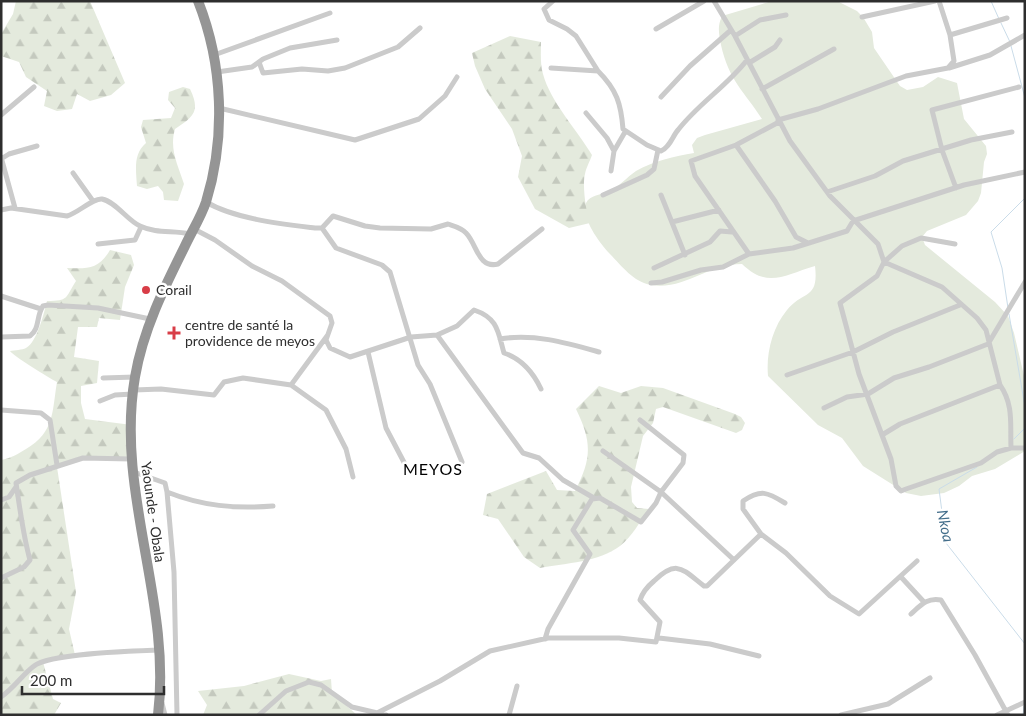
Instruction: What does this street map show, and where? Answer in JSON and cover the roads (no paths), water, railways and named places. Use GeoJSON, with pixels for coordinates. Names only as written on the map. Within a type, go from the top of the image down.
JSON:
{"type":"FeatureCollection","features":[{"type":"Feature","properties":{"kind":"highway","name":"Yaounde - Obala"},"geometry":{"type":"LineString","coordinates":[[158,715],[160,650],[131,458],[133,392],[150,319],[206,202],[218,135],[217,72],[198,1]]}},
{"type":"Feature","properties":{"kind":"street"},"geometry":{"type":"LineString","coordinates":[[553,1],[544,9],[549,20],[576,36],[598,71],[616,94],[623,116],[623,129],[625,132],[658,150],[665,150],[678,129],[748,61],[775,48],[780,40]]}},
{"type":"Feature","properties":{"kind":"street"},"geometry":{"type":"LineString","coordinates":[[656,29],[704,1]]}},
{"type":"Feature","properties":{"kind":"street"},"geometry":{"type":"LineString","coordinates":[[714,1],[735,36],[778,121],[827,192],[853,221],[878,244],[884,262],[942,287],[960,305],[977,318],[986,330],[988,344],[1000,385],[1006,392],[1011,409],[1011,448]]}},
{"type":"Feature","properties":{"kind":"street"},"geometry":{"type":"LineString","coordinates":[[862,17],[937,1],[950,35],[954,61],[948,68]]}},
{"type":"Feature","properties":{"kind":"street"},"geometry":{"type":"LineString","coordinates":[[213,55],[330,13]]}},
{"type":"Feature","properties":{"kind":"street"},"geometry":{"type":"LineString","coordinates":[[735,36],[760,20],[786,15]]}},
{"type":"Feature","properties":{"kind":"street"},"geometry":{"type":"LineString","coordinates":[[950,35],[1007,18]]}},
{"type":"Feature","properties":{"kind":"street"},"geometry":{"type":"LineString","coordinates":[[259,62],[263,73],[302,69],[328,71],[345,68],[398,47],[420,28]]}},
{"type":"Feature","properties":{"kind":"street"},"geometry":{"type":"LineString","coordinates":[[661,96],[690,66],[731,30]]}},
{"type":"Feature","properties":{"kind":"street"},"geometry":{"type":"LineString","coordinates":[[749,254],[695,176],[691,161],[736,145],[778,121],[906,76],[948,68],[990,55],[1025,35]]}},
{"type":"Feature","properties":{"kind":"street"},"geometry":{"type":"LineString","coordinates":[[217,72],[252,67],[290,48],[337,40]]}},
{"type":"Feature","properties":{"kind":"street"},"geometry":{"type":"LineString","coordinates":[[762,89],[834,49]]}},
{"type":"Feature","properties":{"kind":"street"},"geometry":{"type":"LineString","coordinates":[[552,68],[580,71],[591,69],[598,71]]}},
{"type":"Feature","properties":{"kind":"street"},"geometry":{"type":"LineString","coordinates":[[219,108],[355,140],[420,118],[445,96],[457,77]]}},
{"type":"Feature","properties":{"kind":"street"},"geometry":{"type":"LineString","coordinates":[[1,114],[34,86]]}},
{"type":"Feature","properties":{"kind":"street"},"geometry":{"type":"LineString","coordinates":[[956,188],[942,150],[932,110],[1019,86]]}},
{"type":"Feature","properties":{"kind":"street"},"geometry":{"type":"LineString","coordinates":[[586,112],[607,138],[614,151]]}},
{"type":"Feature","properties":{"kind":"street"},"geometry":{"type":"LineString","coordinates":[[610,171],[614,151],[625,132]]}},
{"type":"Feature","properties":{"kind":"street"},"geometry":{"type":"LineString","coordinates":[[827,192],[875,176],[902,160],[942,150],[971,140],[1012,132]]}},
{"type":"Feature","properties":{"kind":"street"},"geometry":{"type":"LineString","coordinates":[[736,145],[775,201],[796,237],[809,243]]}},
{"type":"Feature","properties":{"kind":"street"},"geometry":{"type":"LineString","coordinates":[[14,208],[2,159],[9,154],[37,146]]}},
{"type":"Feature","properties":{"kind":"street"},"geometry":{"type":"LineString","coordinates":[[604,195],[647,175],[654,169],[658,150]]}},
{"type":"Feature","properties":{"kind":"street"},"geometry":{"type":"LineString","coordinates":[[650,282],[662,282],[702,270],[723,268],[749,254],[793,248],[847,231],[853,221],[956,188],[1025,172]]}},
{"type":"Feature","properties":{"kind":"street"},"geometry":{"type":"LineString","coordinates":[[73,173],[93,201]]}},
{"type":"Feature","properties":{"kind":"street"},"geometry":{"type":"LineString","coordinates":[[661,195],[685,255]]}},
{"type":"Feature","properties":{"kind":"street"},"geometry":{"type":"LineString","coordinates":[[1,210],[14,208],[67,216],[76,213],[93,201],[103,200],[141,226],[157,232],[192,232],[215,240],[252,266],[282,281],[330,316],[332,323],[327,336],[291,385]]}},
{"type":"Feature","properties":{"kind":"street"},"geometry":{"type":"LineString","coordinates":[[206,202],[215,208],[255,219],[322,228],[336,248],[382,265],[390,272],[418,365],[430,384],[462,462]]}},
{"type":"Feature","properties":{"kind":"street"},"geometry":{"type":"LineString","coordinates":[[672,222],[719,210]]}},
{"type":"Feature","properties":{"kind":"street"},"geometry":{"type":"LineString","coordinates":[[322,228],[333,216],[366,226],[380,228],[431,229],[448,224],[467,234],[485,264],[490,266],[498,264],[542,229]]}},
{"type":"Feature","properties":{"kind":"street"},"geometry":{"type":"LineString","coordinates":[[98,244],[135,240],[141,226]]}},
{"type":"Feature","properties":{"kind":"street"},"geometry":{"type":"LineString","coordinates":[[654,268],[710,242],[720,231],[732,232]]}},
{"type":"Feature","properties":{"kind":"street"},"geometry":{"type":"LineString","coordinates":[[955,244],[922,238],[902,246],[884,262],[877,276],[840,303],[859,374],[891,459],[896,486],[901,490],[981,463],[997,452],[1011,448],[1025,448]]}},
{"type":"Feature","properties":{"kind":"street"},"geometry":{"type":"LineString","coordinates":[[824,408],[848,397],[868,394],[894,378],[929,367],[988,344],[1025,282]]}},
{"type":"Feature","properties":{"kind":"street"},"geometry":{"type":"LineString","coordinates":[[1,296],[14,302],[41,309]]}},
{"type":"Feature","properties":{"kind":"street"},"geometry":{"type":"LineString","coordinates":[[1,338],[6,336],[30,336],[36,330],[41,309],[43,306],[48,305],[75,306],[150,319]]}},
{"type":"Feature","properties":{"kind":"street"},"geometry":{"type":"LineString","coordinates":[[787,375],[853,352],[893,332],[960,305]]}},
{"type":"Feature","properties":{"kind":"street"},"geometry":{"type":"LineString","coordinates":[[327,336],[326,340],[330,348],[350,357],[410,337],[437,336],[457,326],[474,310],[488,315],[497,327],[504,354],[516,357],[535,376],[541,389]]}},
{"type":"Feature","properties":{"kind":"street"},"geometry":{"type":"LineString","coordinates":[[437,336],[523,453],[539,458],[563,480],[594,498],[600,498],[641,522],[656,504],[661,492],[683,463],[684,455],[640,420]]}},
{"type":"Feature","properties":{"kind":"street"},"geometry":{"type":"LineString","coordinates":[[500,339],[515,336],[548,340],[599,352]]}},
{"type":"Feature","properties":{"kind":"street"},"geometry":{"type":"LineString","coordinates":[[368,352],[386,428],[407,468]]}},
{"type":"Feature","properties":{"kind":"street"},"geometry":{"type":"LineString","coordinates":[[104,378],[135,377]]}},
{"type":"Feature","properties":{"kind":"street"},"geometry":{"type":"LineString","coordinates":[[100,401],[115,395],[161,389],[214,395],[224,382],[244,378],[279,381],[291,385],[326,410],[346,449],[353,477]]}},
{"type":"Feature","properties":{"kind":"street"},"geometry":{"type":"LineString","coordinates":[[882,435],[900,424],[1000,385]]}},
{"type":"Feature","properties":{"kind":"street"},"geometry":{"type":"LineString","coordinates":[[1,410],[41,413],[46,416],[50,420],[57,465]]}},
{"type":"Feature","properties":{"kind":"street"},"geometry":{"type":"LineString","coordinates":[[603,451],[661,492],[734,560]]}},
{"type":"Feature","properties":{"kind":"street"},"geometry":{"type":"LineString","coordinates":[[1,500],[9,497],[17,486],[16,483],[30,475],[57,465],[83,458],[131,458]]}},
{"type":"Feature","properties":{"kind":"street"},"geometry":{"type":"LineString","coordinates":[[132,470],[139,475],[165,483],[167,492],[174,572],[177,715]]}},
{"type":"Feature","properties":{"kind":"street"},"geometry":{"type":"LineString","coordinates":[[1,578],[24,567],[30,560],[24,537],[24,525],[17,486]]}},
{"type":"Feature","properties":{"kind":"street"},"geometry":{"type":"LineString","coordinates":[[167,492],[191,502],[239,509],[273,506]]}},
{"type":"Feature","properties":{"kind":"street"},"geometry":{"type":"LineString","coordinates":[[785,503],[762,492],[755,493],[743,501],[742,509],[761,534],[786,553],[830,596],[859,614],[917,561]]}},
{"type":"Feature","properties":{"kind":"street"},"geometry":{"type":"LineString","coordinates":[[545,639],[548,629],[590,554],[573,530],[594,498]]}},
{"type":"Feature","properties":{"kind":"street"},"geometry":{"type":"LineString","coordinates":[[375,713],[440,681],[490,651],[545,639],[619,638],[656,642],[659,638],[660,622],[640,600],[642,593],[664,571],[675,567],[683,570],[704,586],[707,586],[761,534]]}},
{"type":"Feature","properties":{"kind":"street"},"geometry":{"type":"LineString","coordinates":[[900,577],[924,602]]}},
{"type":"Feature","properties":{"kind":"street"},"geometry":{"type":"LineString","coordinates":[[911,614],[924,602],[935,599],[941,600],[975,655],[1007,713]]}},
{"type":"Feature","properties":{"kind":"street"},"geometry":{"type":"LineString","coordinates":[[659,638],[710,644],[759,656]]}},
{"type":"Feature","properties":{"kind":"street"},"geometry":{"type":"LineString","coordinates":[[1,697],[17,685],[35,665],[50,660],[97,652],[160,650]]}},
{"type":"Feature","properties":{"kind":"street"},"geometry":{"type":"LineString","coordinates":[[841,715],[888,704],[930,678]]}},
{"type":"Feature","properties":{"kind":"street"},"geometry":{"type":"LineString","coordinates":[[259,715],[286,691],[309,682],[321,685],[352,708],[386,715]]}},
{"type":"Feature","properties":{"kind":"street"},"geometry":{"type":"LineString","coordinates":[[509,715],[518,686]]}},
{"type":"Feature","properties":{"kind":"street"},"geometry":{"type":"LineString","coordinates":[[160,698],[165,715]]}},
{"type":"Feature","properties":{"kind":"street"},"geometry":{"type":"LineString","coordinates":[[997,715],[1007,713],[1025,702]]}},
{"type":"Feature","properties":{"kind":"waterway","name":"Nkoa"},"geometry":{"type":"LineString","coordinates":[[991,1],[999,19]]}},
{"type":"Feature","properties":{"kind":"waterway","name":"Nkoa"},"geometry":{"type":"LineString","coordinates":[[1001,23],[1010,42]]}},
{"type":"Feature","properties":{"kind":"waterway","name":"Nkoa"},"geometry":{"type":"LineString","coordinates":[[1011,46],[1025,98]]}},
{"type":"Feature","properties":{"kind":"waterway","name":"Nkoa"},"geometry":{"type":"LineString","coordinates":[[1008,308],[1002,268],[991,232],[1025,198]]}},
{"type":"Feature","properties":{"kind":"waterway","name":"Nkoa"},"geometry":{"type":"LineString","coordinates":[[1009,314],[1025,407]]}},
{"type":"Feature","properties":{"kind":"waterway","name":"Nkoa"},"geometry":{"type":"LineString","coordinates":[[1014,439],[1025,428]]}},
{"type":"Feature","properties":{"kind":"waterway","name":"Nkoa"},"geometry":{"type":"LineString","coordinates":[[977,467],[939,489],[946,543],[1025,644]]}},
{"type":"Feature","properties":{"kind":"waterway","name":"Nkoa"},"geometry":{"type":"LineString","coordinates":[[1023,715],[1024,706]]}},
{"type":"Feature","properties":{"kind":"place","name":"Corail"},"geometry":{"type":"Point","coordinates":[146,290]}},
{"type":"Feature","properties":{"kind":"place","name":"centre de santé la providence de meyos"},"geometry":{"type":"Point","coordinates":[174,333]}},
{"type":"Feature","properties":{"kind":"district","name":"MEYOS"},"geometry":{"type":"Point","coordinates":[433,469]}}]}
